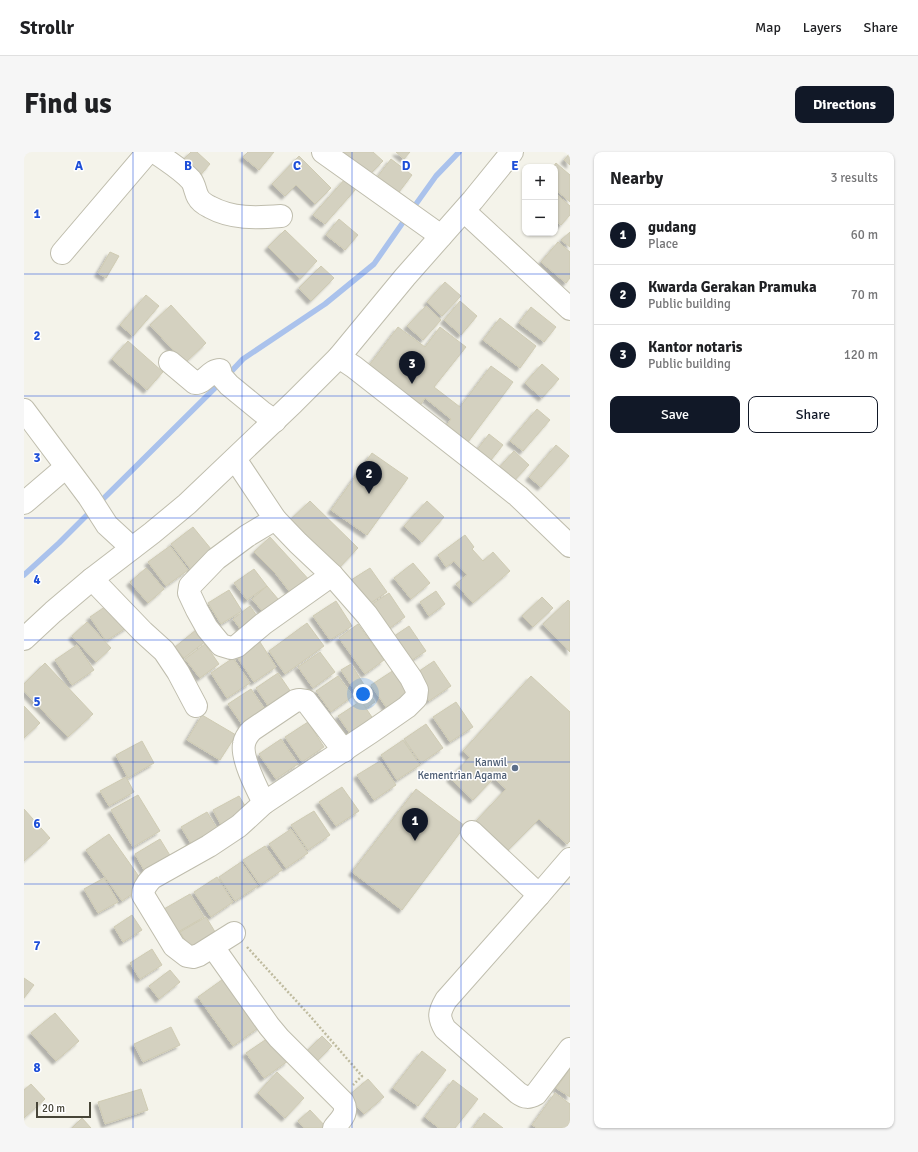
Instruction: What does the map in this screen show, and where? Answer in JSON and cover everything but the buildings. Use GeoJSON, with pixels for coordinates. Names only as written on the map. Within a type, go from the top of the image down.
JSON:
{"type":"FeatureCollection","features":[{"type":"Feature","properties":{"kind":"street"},"geometry":{"type":"LineString","coordinates":[[62,253],[148,152]]}},
{"type":"Feature","properties":{"kind":"street"},"geometry":{"type":"LineString","coordinates":[[155,152],[192,182],[198,198],[206,205],[218,211],[244,217],[260,218],[281,216]]}},
{"type":"Feature","properties":{"kind":"street"},"geometry":{"type":"LineString","coordinates":[[323,152],[441,236]]}},
{"type":"Feature","properties":{"kind":"street"},"geometry":{"type":"LineString","coordinates":[[24,639],[92,579],[187,504],[275,421],[339,357],[405,277],[464,211],[512,152]]}},
{"type":"Feature","properties":{"kind":"street"},"geometry":{"type":"LineString","coordinates":[[464,211],[570,309]]}},
{"type":"Feature","properties":{"kind":"street"},"geometry":{"type":"LineString","coordinates":[[339,357],[354,367],[518,496],[570,546]]}},
{"type":"Feature","properties":{"kind":"street"},"geometry":{"type":"LineString","coordinates":[[170,362],[194,383],[199,383],[216,370],[220,370],[225,381],[275,421]]}},
{"type":"Feature","properties":{"kind":"street"},"geometry":{"type":"LineString","coordinates":[[24,410],[89,497],[107,525],[132,548]]}},
{"type":"Feature","properties":{"kind":"street"},"geometry":{"type":"LineString","coordinates":[[234,933],[200,955],[193,957],[187,956],[174,946],[143,895],[144,888],[152,878],[210,846],[239,826],[264,803],[344,752],[407,707],[416,698],[417,690],[411,678],[367,614],[332,575],[298,544],[275,519],[235,459]]}},
{"type":"Feature","properties":{"kind":"street"},"geometry":{"type":"LineString","coordinates":[[24,503],[66,467]]}},
{"type":"Feature","properties":{"kind":"street"},"geometry":{"type":"LineString","coordinates":[[275,519],[247,536],[216,559],[190,586],[189,593],[197,610],[220,645],[231,648],[237,646],[262,624],[332,575]]}},
{"type":"Feature","properties":{"kind":"street"},"geometry":{"type":"LineString","coordinates":[[92,579],[164,652],[178,672],[196,706]]}},
{"type":"Feature","properties":{"kind":"street"},"geometry":{"type":"LineString","coordinates":[[264,803],[251,775],[244,751],[244,744],[247,736],[252,730],[295,701],[306,701],[344,752]]}},
{"type":"Feature","properties":{"kind":"street"},"geometry":{"type":"LineString","coordinates":[[472,832],[539,895]]}},
{"type":"Feature","properties":{"kind":"street"},"geometry":{"type":"LineString","coordinates":[[570,859],[446,1000],[440,1014],[441,1022],[446,1029],[518,1094],[524,1097],[529,1098],[536,1094],[570,1049]]}},
{"type":"Feature","properties":{"kind":"street"},"geometry":{"type":"LineString","coordinates":[[213,947],[269,1026],[346,1107],[334,1128]]}},
{"type":"Feature","properties":{"kind":"path"},"geometry":{"type":"LineString","coordinates":[[234,933],[310,1016],[362,1076],[340,1099]]}},
{"type":"Feature","properties":{"kind":"waterway"},"geometry":{"type":"LineString","coordinates":[[411,211],[436,176],[459,152]]}},
{"type":"Feature","properties":{"kind":"waterway"},"geometry":{"type":"LineString","coordinates":[[227,376],[243,359],[325,304],[374,264],[406,218]]}},
{"type":"Feature","properties":{"kind":"waterway"},"geometry":{"type":"LineString","coordinates":[[98,504],[221,382]]}},
{"type":"Feature","properties":{"kind":"waterway"},"geometry":{"type":"LineString","coordinates":[[24,575],[92,510]]}},
{"type":"Feature","properties":{"kind":"place","name":"Kantor notaris"},"geometry":{"type":"Point","coordinates":[412,384]}},
{"type":"Feature","properties":{"kind":"place","name":"Kwarda Gerakan Pramuka"},"geometry":{"type":"Point","coordinates":[369,494]}},
{"type":"Feature","properties":{"kind":"place","name":"Kanwil Kementrian Agama"},"geometry":{"type":"Point","coordinates":[515,768]}},
{"type":"Feature","properties":{"kind":"place","name":"gudang"},"geometry":{"type":"Point","coordinates":[415,841]}}]}
